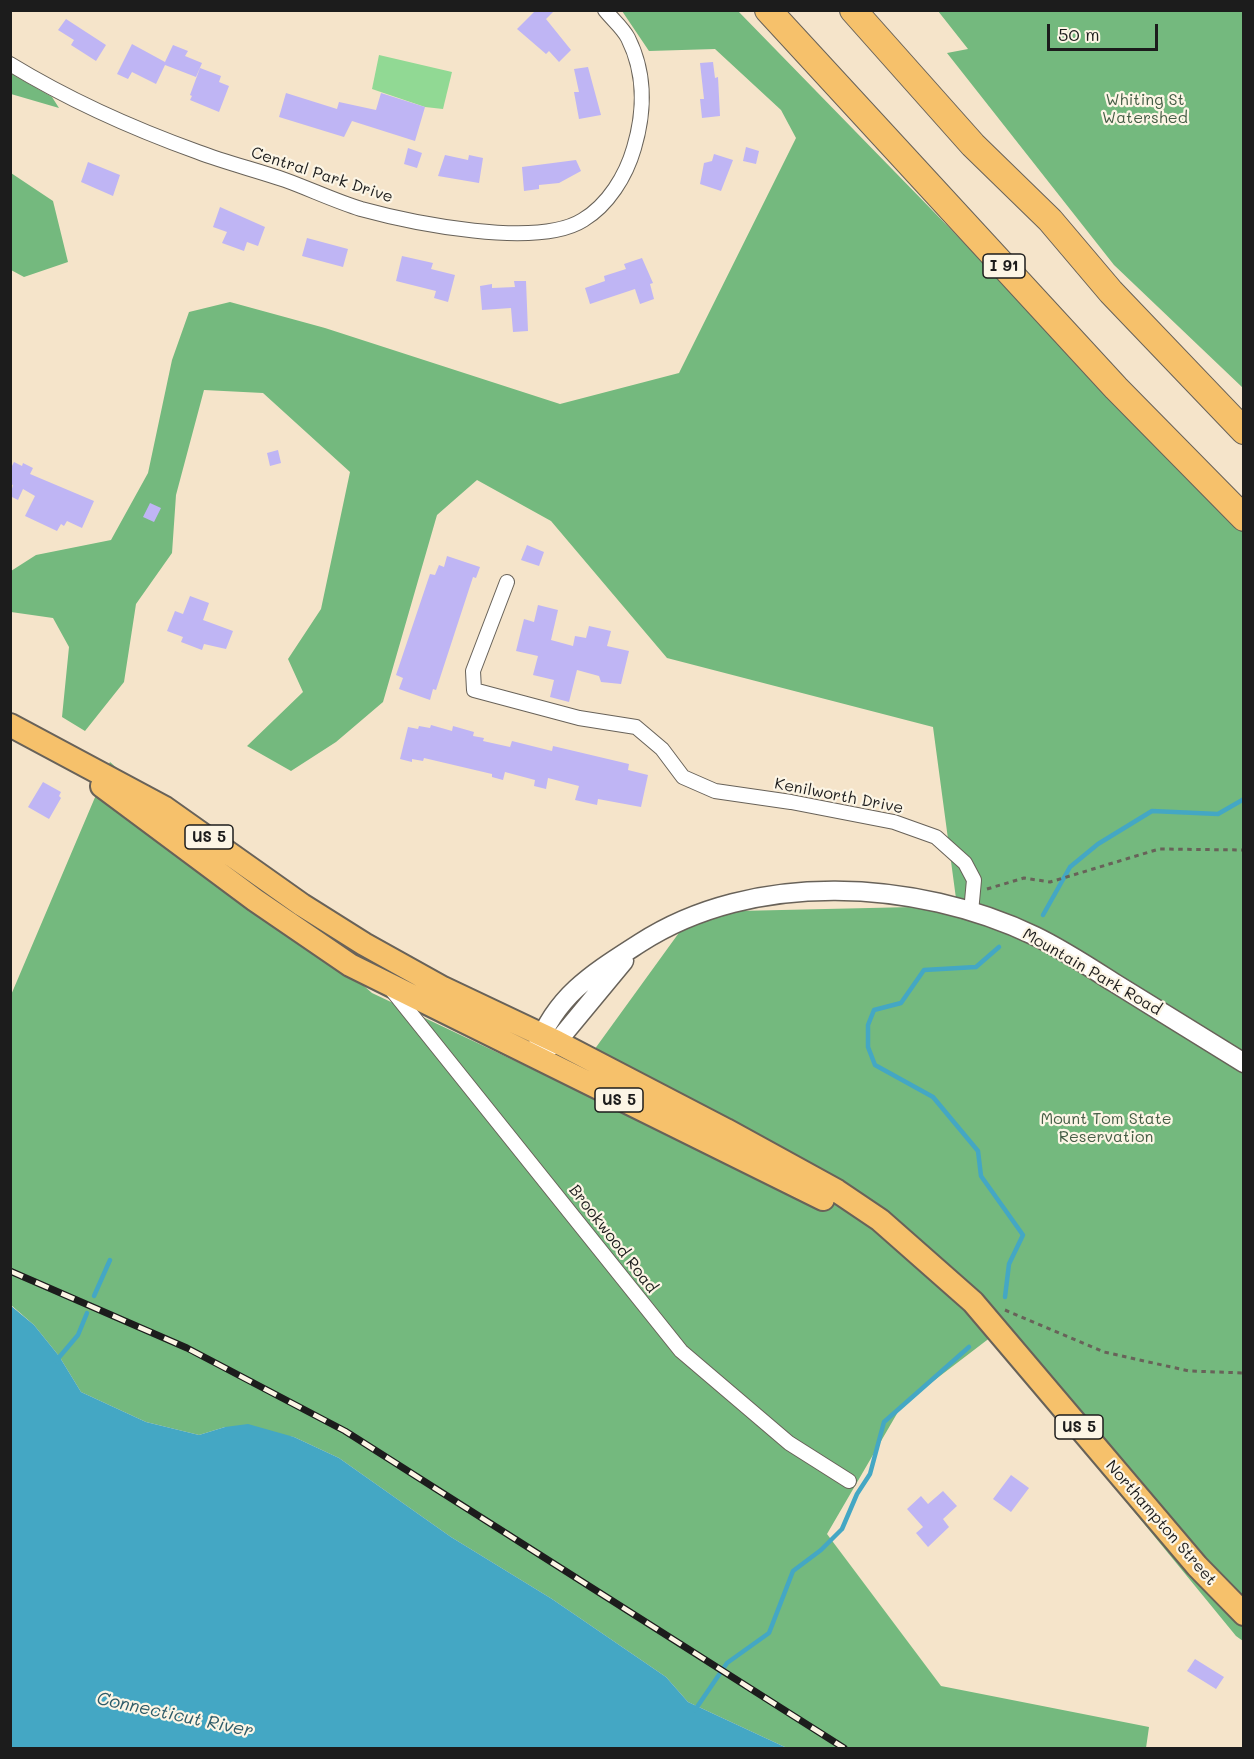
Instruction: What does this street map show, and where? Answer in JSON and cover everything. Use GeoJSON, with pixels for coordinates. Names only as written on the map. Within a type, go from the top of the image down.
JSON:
{"type":"FeatureCollection","features":[{"type":"Feature","properties":{"kind":"highway","name":"I 91"},"geometry":{"type":"LineString","coordinates":[[768,10],[1116,388],[1244,518]]}},
{"type":"Feature","properties":{"kind":"highway"},"geometry":{"type":"LineString","coordinates":[[853,10],[973,145],[1050,220],[1110,292],[1244,431]]}},
{"type":"Feature","properties":{"kind":"main road","name":"US 5"},"geometry":{"type":"LineString","coordinates":[[10,724],[165,808],[302,905],[364,944],[443,988],[549,1039],[837,1191],[910,1244]]}},
{"type":"Feature","properties":{"kind":"main road","name":"US 5"},"geometry":{"type":"LineString","coordinates":[[45,745],[305,935],[350,965],[910,1244]]}},
{"type":"Feature","properties":{"kind":"main road","name":"Northampton Street"},"geometry":{"type":"LineString","coordinates":[[910,1244],[973,1302],[1170,1536],[1244,1614]]}},
{"type":"Feature","properties":{"kind":"street","name":"Central Park Drive"},"geometry":{"type":"LineString","coordinates":[[10,64],[94,109],[198,152],[360,208],[432,225],[491,233],[543,231],[582,221],[609,199],[631,159],[643,118],[642,82],[627,37],[604,10]]}},
{"type":"Feature","properties":{"kind":"street","name":"Kenilworth Drive"},"geometry":{"type":"LineString","coordinates":[[507,582],[473,671],[474,690],[579,718],[636,727],[662,749],[683,777],[715,791],[791,802],[894,822],[936,837],[965,862],[974,880],[972,903]]}},
{"type":"Feature","properties":{"kind":"street","name":"Mountain Park Road"},"geometry":{"type":"LineString","coordinates":[[534,1057],[616,968],[652,935],[723,904],[780,892],[836,892],[972,903],[1035,936],[1244,1063]]}},
{"type":"Feature","properties":{"kind":"street","name":"Brookwood Road"},"geometry":{"type":"LineString","coordinates":[[386,983],[681,1351],[789,1443],[849,1481]]}},
{"type":"Feature","properties":{"kind":"path"},"geometry":{"type":"LineString","coordinates":[[972,903],[1024,878],[1050,882],[1160,849],[1244,850]]}},
{"type":"Feature","properties":{"kind":"path"},"geometry":{"type":"LineString","coordinates":[[995,1305],[1104,1352],[1189,1371],[1244,1373]]}},
{"type":"Feature","properties":{"kind":"green space","name":"Mount Tom State Reservation"},"geometry":{"type":"Polygon","coordinates":[[[622,11],[738,11],[1243,529],[1243,1641],[1236,1636],[991,1337],[902,1405],[827,1534],[941,1686],[1149,1727],[1146,1748],[787,1748],[688,1702],[666,1677],[552,1599],[451,1537],[339,1458],[294,1437],[225,1427],[199,1435],[146,1422],[81,1392],[59,1356],[34,1325],[11,1305],[11,995],[110,762],[372,993],[568,1086],[694,912],[957,906],[933,727],[667,658],[551,521],[477,480],[437,515],[383,702],[336,742],[291,771],[247,746],[303,692],[288,659],[321,609],[350,472],[263,393],[204,390],[176,495],[172,553],[136,604],[124,682],[85,731],[62,717],[69,647],[53,618],[11,612],[11,571],[36,555],[111,540],[148,473],[172,360],[189,312],[230,302],[325,328],[560,404],[679,373],[796,138],[781,110],[715,49],[649,51],[622,11]]]}},
{"type":"Feature","properties":{"kind":"green space","name":"Whiting St Watershed"},"geometry":{"type":"Polygon","coordinates":[[[938,11],[1243,11],[1243,388],[1114,265],[947,53],[968,49],[938,11]]]}},
{"type":"Feature","properties":{"kind":"green space"},"geometry":{"type":"Polygon","coordinates":[[[379,55],[452,72],[443,109],[425,107],[372,89],[379,55]]]}},
{"type":"Feature","properties":{"kind":"green space"},"geometry":{"type":"Polygon","coordinates":[[[10,73],[52,97],[59,108],[11,94],[10,73]]]}},
{"type":"Feature","properties":{"kind":"green space"},"geometry":{"type":"Polygon","coordinates":[[[11,173],[53,201],[68,262],[24,277],[11,270],[11,173]]]}},
{"type":"Feature","properties":{"kind":"water","name":"Connecticut River"},"geometry":{"type":"Polygon","coordinates":[[[10,1305],[34,1325],[59,1356],[81,1392],[146,1422],[199,1435],[225,1427],[248,1424],[294,1437],[339,1458],[451,1537],[552,1599],[666,1677],[688,1702],[787,1748],[11,1748],[10,1305]]]}},
{"type":"Feature","properties":{"kind":"building"},"geometry":{"type":"Polygon","coordinates":[[[536,10],[555,10],[546,19],[571,50],[559,62],[549,51],[546,54],[517,29],[536,10]]]}},
{"type":"Feature","properties":{"kind":"building"},"geometry":{"type":"Polygon","coordinates":[[[66,19],[106,45],[96,61],[71,45],[74,40],[58,30],[66,19]]]}},
{"type":"Feature","properties":{"kind":"building"},"geometry":{"type":"Polygon","coordinates":[[[132,44],[165,62],[173,45],[188,51],[185,56],[202,63],[196,77],[165,65],[156,84],[132,72],[128,79],[117,74],[132,44]]]}},
{"type":"Feature","properties":{"kind":"building"},"geometry":{"type":"Polygon","coordinates":[[[713,62],[715,78],[718,77],[720,116],[702,118],[700,99],[704,99],[700,63],[713,62]]]}},
{"type":"Feature","properties":{"kind":"building"},"geometry":{"type":"Polygon","coordinates":[[[588,67],[601,115],[579,119],[574,92],[579,92],[574,69],[588,67]]]}},
{"type":"Feature","properties":{"kind":"building"},"geometry":{"type":"Polygon","coordinates":[[[200,68],[221,76],[219,82],[229,86],[219,112],[190,100],[200,68]]]}},
{"type":"Feature","properties":{"kind":"building"},"geometry":{"type":"Polygon","coordinates":[[[286,93],[337,109],[339,102],[376,110],[381,93],[425,107],[415,141],[352,121],[344,137],[279,117],[286,93]]]}},
{"type":"Feature","properties":{"kind":"building"},"geometry":{"type":"Polygon","coordinates":[[[746,147],[759,151],[756,164],[743,161],[746,147]]]}},
{"type":"Feature","properties":{"kind":"building"},"geometry":{"type":"Polygon","coordinates":[[[408,148],[422,153],[417,168],[404,164],[408,148]]]}},
{"type":"Feature","properties":{"kind":"building"},"geometry":{"type":"Polygon","coordinates":[[[714,154],[733,160],[721,191],[700,184],[704,163],[712,161],[714,154]]]}},
{"type":"Feature","properties":{"kind":"building"},"geometry":{"type":"Polygon","coordinates":[[[445,155],[468,160],[469,155],[483,158],[479,183],[438,176],[445,155]]]}},
{"type":"Feature","properties":{"kind":"building"},"geometry":{"type":"Polygon","coordinates":[[[576,160],[581,171],[559,183],[539,185],[539,189],[524,191],[522,167],[576,160]]]}},
{"type":"Feature","properties":{"kind":"building"},"geometry":{"type":"Polygon","coordinates":[[[88,162],[120,175],[113,196],[81,182],[88,162]]]}},
{"type":"Feature","properties":{"kind":"building"},"geometry":{"type":"Polygon","coordinates":[[[220,207],[265,227],[258,246],[247,242],[244,251],[222,243],[227,232],[213,227],[220,207]]]}},
{"type":"Feature","properties":{"kind":"building"},"geometry":{"type":"Polygon","coordinates":[[[307,238],[348,249],[343,267],[302,256],[307,238]]]}},
{"type":"Feature","properties":{"kind":"building"},"geometry":{"type":"Polygon","coordinates":[[[402,256],[433,263],[431,269],[455,275],[448,302],[434,298],[436,291],[396,281],[402,256]]]}},
{"type":"Feature","properties":{"kind":"building"},"geometry":{"type":"Polygon","coordinates":[[[642,258],[653,283],[650,284],[654,299],[640,304],[635,289],[590,304],[585,288],[605,281],[604,276],[626,269],[624,264],[642,258]]]}},
{"type":"Feature","properties":{"kind":"building"},"geometry":{"type":"Polygon","coordinates":[[[514,281],[526,281],[528,331],[513,332],[511,308],[482,310],[480,286],[492,284],[492,288],[515,287],[514,281]]]}},
{"type":"Feature","properties":{"kind":"building"},"geometry":{"type":"Polygon","coordinates":[[[278,450],[281,463],[270,466],[267,453],[278,450]]]}},
{"type":"Feature","properties":{"kind":"building"},"geometry":{"type":"Polygon","coordinates":[[[14,462],[33,468],[30,474],[94,501],[82,528],[67,521],[64,526],[61,524],[57,531],[25,516],[35,496],[23,489],[18,500],[10,496],[13,485],[10,484],[10,470],[14,462]]]}},
{"type":"Feature","properties":{"kind":"building"},"geometry":{"type":"Polygon","coordinates":[[[150,503],[161,508],[154,522],[143,517],[150,503]]]}},
{"type":"Feature","properties":{"kind":"building"},"geometry":{"type":"Polygon","coordinates":[[[527,545],[544,552],[539,566],[521,560],[527,545]]]}},
{"type":"Feature","properties":{"kind":"building"},"geometry":{"type":"Polygon","coordinates":[[[447,556],[480,567],[476,578],[473,577],[436,690],[433,689],[430,700],[399,689],[403,678],[396,675],[430,574],[435,575],[439,565],[444,567],[447,556]]]}},
{"type":"Feature","properties":{"kind":"building"},"geometry":{"type":"Polygon","coordinates":[[[190,596],[209,603],[203,620],[233,631],[226,649],[204,644],[202,650],[181,642],[183,637],[167,631],[175,611],[183,614],[190,596]]]}},
{"type":"Feature","properties":{"kind":"building"},"geometry":{"type":"Polygon","coordinates":[[[538,605],[558,610],[551,640],[573,646],[575,636],[586,638],[589,626],[611,631],[607,646],[629,651],[621,684],[601,682],[599,676],[577,670],[569,702],[550,697],[554,680],[533,675],[538,656],[516,651],[524,619],[534,622],[538,605]]]}},
{"type":"Feature","properties":{"kind":"building"},"geometry":{"type":"Polygon","coordinates":[[[431,725],[452,731],[453,726],[474,732],[473,736],[484,738],[483,741],[510,747],[512,741],[552,751],[553,746],[629,764],[628,770],[648,775],[641,807],[598,799],[597,805],[575,800],[579,786],[548,778],[546,789],[534,786],[535,780],[505,772],[503,780],[492,777],[492,774],[424,758],[423,761],[412,759],[412,762],[400,759],[408,727],[430,728],[431,725]]]}},
{"type":"Feature","properties":{"kind":"building"},"geometry":{"type":"Polygon","coordinates":[[[43,782],[61,792],[59,796],[61,798],[49,819],[28,807],[43,782]]]}},
{"type":"Feature","properties":{"kind":"building"},"geometry":{"type":"Polygon","coordinates":[[[1011,1475],[1029,1488],[1011,1512],[993,1499],[1011,1475]]]}},
{"type":"Feature","properties":{"kind":"building"},"geometry":{"type":"Polygon","coordinates":[[[943,1491],[957,1506],[943,1519],[949,1527],[928,1547],[916,1533],[923,1527],[907,1509],[921,1496],[928,1504],[943,1491]]]}},
{"type":"Feature","properties":{"kind":"building"},"geometry":{"type":"Polygon","coordinates":[[[1195,1659],[1224,1677],[1216,1689],[1187,1671],[1195,1659]]]}},
{"type":"Feature","properties":{"kind":"waterway"},"geometry":{"type":"LineString","coordinates":[[1043,915],[1070,867],[1098,844],[1152,811],[1218,814],[1244,799]]}},
{"type":"Feature","properties":{"kind":"waterway"},"geometry":{"type":"LineString","coordinates":[[999,947],[976,967],[924,970],[901,1003],[874,1010],[868,1025],[868,1047],[875,1065],[933,1097],[978,1151],[981,1176],[1023,1235],[1009,1264],[1005,1297]]}},
{"type":"Feature","properties":{"kind":"waterway"},"geometry":{"type":"LineString","coordinates":[[94,1296],[110,1260]]}},
{"type":"Feature","properties":{"kind":"waterway"},"geometry":{"type":"LineString","coordinates":[[56,1361],[78,1335],[87,1313]]}},
{"type":"Feature","properties":{"kind":"waterway"},"geometry":{"type":"LineString","coordinates":[[695,1710],[727,1663],[769,1633],[793,1571],[821,1550],[842,1529],[857,1494],[870,1474],[884,1422],[969,1347]]}},
{"type":"Feature","properties":{"kind":"railway"},"geometry":{"type":"LineString","coordinates":[[10,1271],[187,1348],[345,1431],[844,1748]]}}]}
